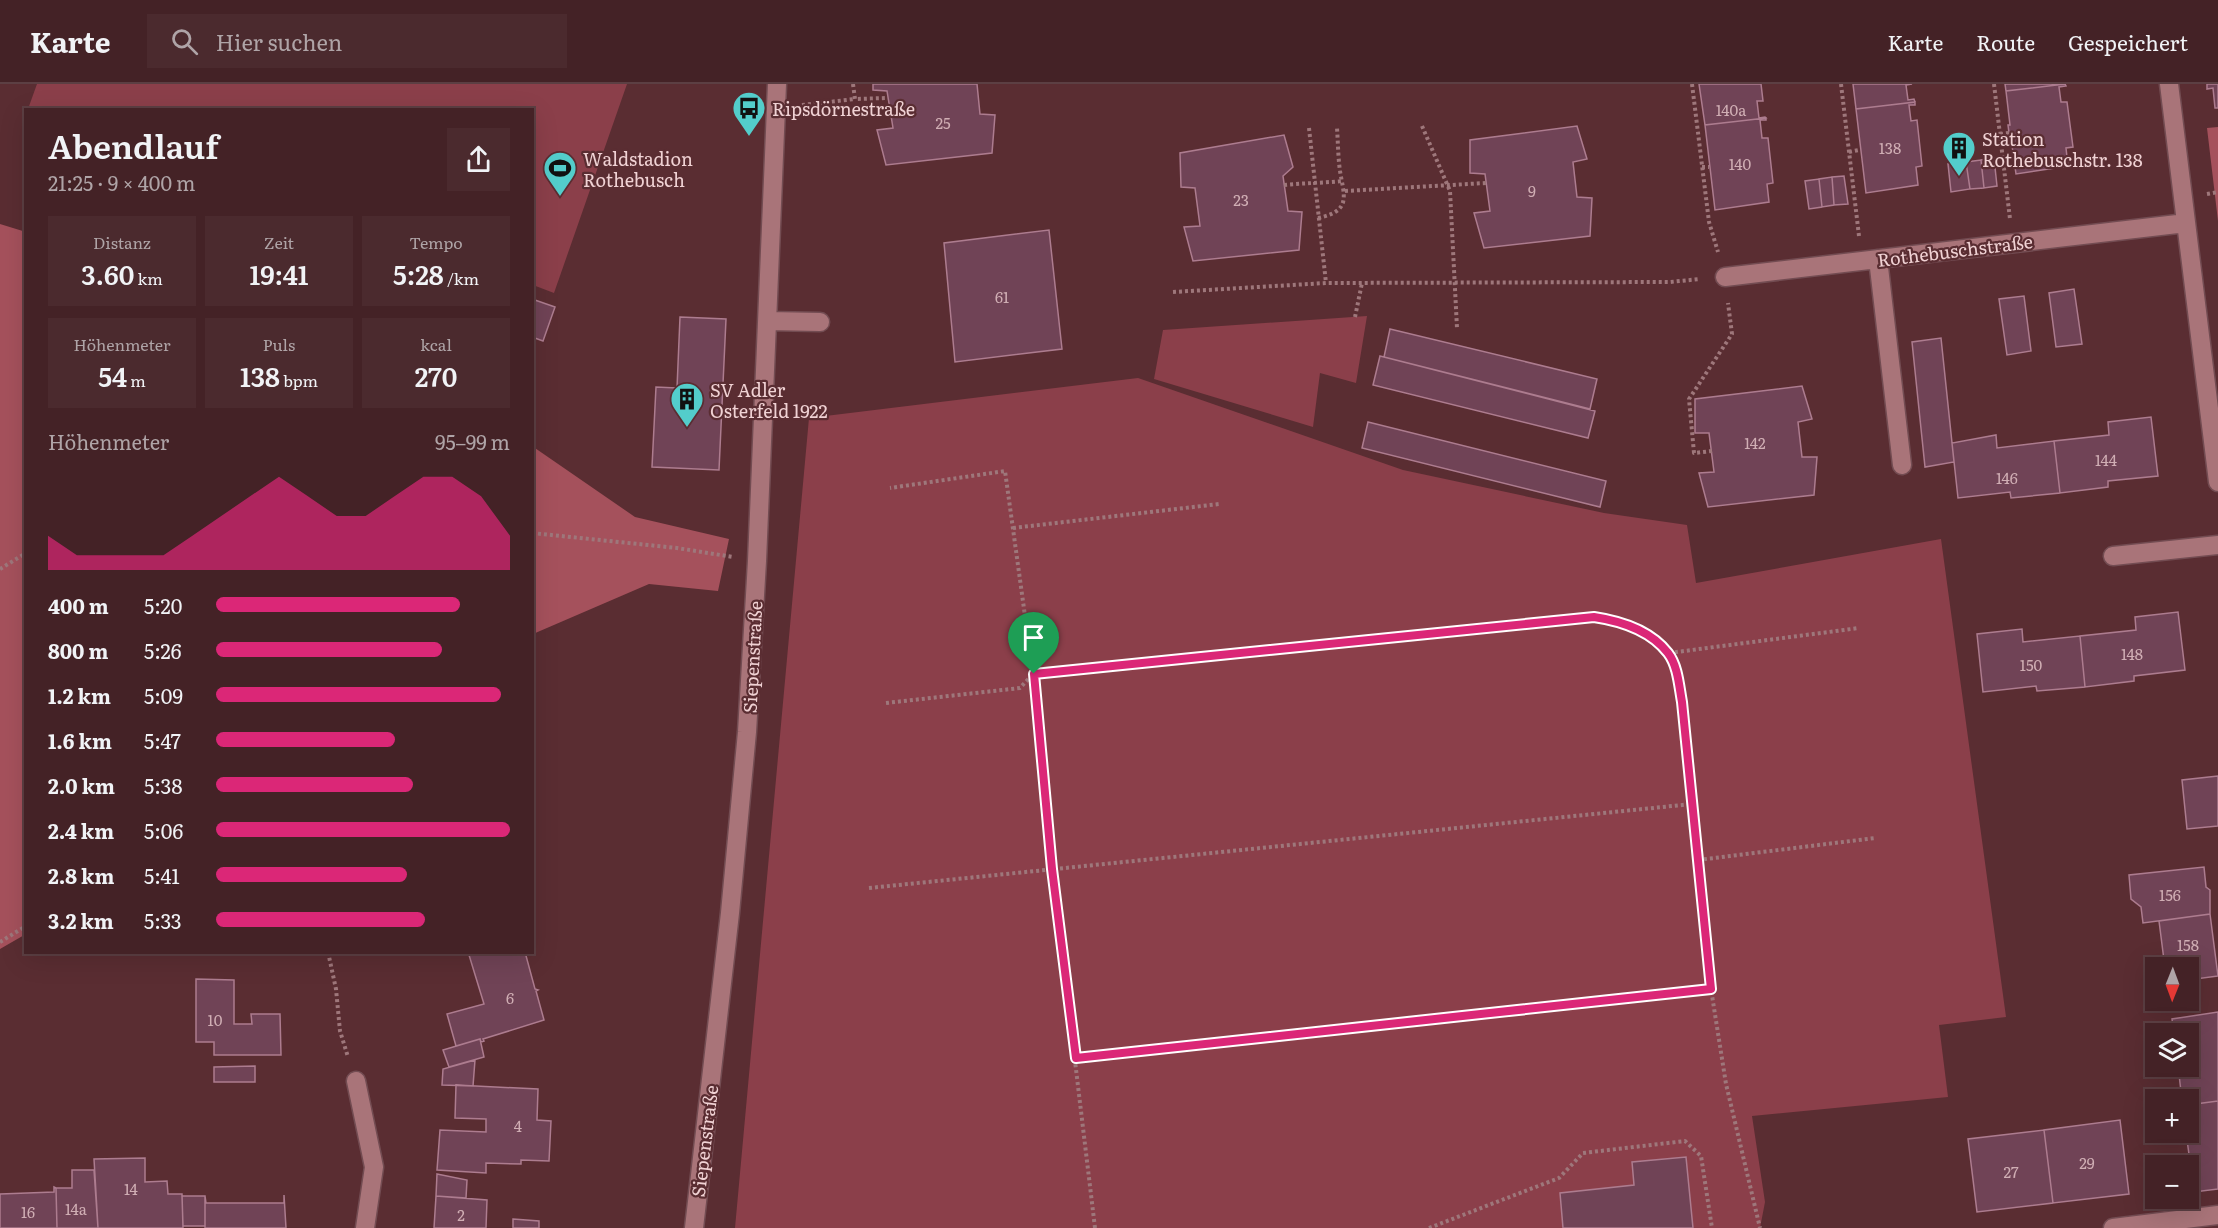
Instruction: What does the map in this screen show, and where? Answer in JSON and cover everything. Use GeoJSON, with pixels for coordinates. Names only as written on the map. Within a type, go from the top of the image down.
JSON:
{"type":"FeatureCollection","features":[{"type":"Feature","properties":{"kind":"street","name":"Siepenstraße"},"geometry":{"type":"LineString","coordinates":[[694,1228],[730,914],[747,732],[757,561],[777,84]]}},
{"type":"Feature","properties":{"kind":"street"},"geometry":{"type":"LineString","coordinates":[[2169,84],[2218,482]]}},
{"type":"Feature","properties":{"kind":"street","name":"Rothebuschstraße"},"geometry":{"type":"LineString","coordinates":[[1725,277],[2186,223]]}},
{"type":"Feature","properties":{"kind":"street"},"geometry":{"type":"LineString","coordinates":[[1870,260],[1902,465]]}},
{"type":"Feature","properties":{"kind":"street"},"geometry":{"type":"LineString","coordinates":[[768,321],[820,322]]}},
{"type":"Feature","properties":{"kind":"street"},"geometry":{"type":"LineString","coordinates":[[2113,556],[2218,545]]}},
{"type":"Feature","properties":{"kind":"street"},"geometry":{"type":"LineString","coordinates":[[356,1081],[374,1167],[365,1228]]}},
{"type":"Feature","properties":{"kind":"street"},"geometry":{"type":"LineString","coordinates":[[2113,1228],[2218,1215]]}},
{"type":"Feature","properties":{"kind":"path"},"geometry":{"type":"LineString","coordinates":[[853,84],[855,99]]}},
{"type":"Feature","properties":{"kind":"path"},"geometry":{"type":"LineString","coordinates":[[1692,84],[1709,222],[1725,277],[1732,334],[1689,399],[1694,453],[1712,451]]}},
{"type":"Feature","properties":{"kind":"path"},"geometry":{"type":"LineString","coordinates":[[1841,84],[1850,152],[1870,260]]}},
{"type":"Feature","properties":{"kind":"path"},"geometry":{"type":"LineString","coordinates":[[1994,84],[2013,244]]}},
{"type":"Feature","properties":{"kind":"path"},"geometry":{"type":"LineString","coordinates":[[776,108],[855,99],[888,98]]}},
{"type":"Feature","properties":{"kind":"path"},"geometry":{"type":"LineString","coordinates":[[1422,126],[1450,192],[1457,328]]}},
{"type":"Feature","properties":{"kind":"path"},"geometry":{"type":"LineString","coordinates":[[1309,128],[1326,283]]}},
{"type":"Feature","properties":{"kind":"path"},"geometry":{"type":"LineString","coordinates":[[1318,218],[1336,212],[1342,203],[1345,191],[1337,128]]}},
{"type":"Feature","properties":{"kind":"path"},"geometry":{"type":"LineString","coordinates":[[2000,134],[2009,133]]}},
{"type":"Feature","properties":{"kind":"path"},"geometry":{"type":"LineString","coordinates":[[1850,152],[1859,150]]}},
{"type":"Feature","properties":{"kind":"path"},"geometry":{"type":"LineString","coordinates":[[1702,167],[1709,167]]}},
{"type":"Feature","properties":{"kind":"path"},"geometry":{"type":"LineString","coordinates":[[1284,185],[1315,181],[1324,183],[1342,181]]}},
{"type":"Feature","properties":{"kind":"path"},"geometry":{"type":"LineString","coordinates":[[1345,191],[1486,183]]}},
{"type":"Feature","properties":{"kind":"path"},"geometry":{"type":"LineString","coordinates":[[1173,291],[1326,283],[1670,282],[1725,277]]}},
{"type":"Feature","properties":{"kind":"path"},"geometry":{"type":"LineString","coordinates":[[1355,317],[1362,283]]}},
{"type":"Feature","properties":{"kind":"path"},"geometry":{"type":"LineString","coordinates":[[890,488],[1005,471],[1034,674],[1052,869],[1095,1228]]}},
{"type":"Feature","properties":{"kind":"path"},"geometry":{"type":"LineString","coordinates":[[1013,528],[1219,504]]}},
{"type":"Feature","properties":{"kind":"path"},"geometry":{"type":"LineString","coordinates":[[534,533],[677,548],[757,561]]}},
{"type":"Feature","properties":{"kind":"path"},"geometry":{"type":"LineString","coordinates":[[0,569],[24,554]]}},
{"type":"Feature","properties":{"kind":"path"},"geometry":{"type":"LineString","coordinates":[[886,703],[1020,688],[1034,674],[1594,617],[1616,621],[1640,631],[1669,653],[1676,671],[1682,702],[1711,989],[1726,1084],[1760,1228]]}},
{"type":"Feature","properties":{"kind":"path"},"geometry":{"type":"LineString","coordinates":[[1669,653],[1858,628]]}},
{"type":"Feature","properties":{"kind":"path"},"geometry":{"type":"LineString","coordinates":[[869,888],[1692,804]]}},
{"type":"Feature","properties":{"kind":"path"},"geometry":{"type":"LineString","coordinates":[[1698,860],[1875,838]]}},
{"type":"Feature","properties":{"kind":"path"},"geometry":{"type":"LineString","coordinates":[[0,942],[24,927]]}},
{"type":"Feature","properties":{"kind":"path"},"geometry":{"type":"LineString","coordinates":[[328,954],[336,989],[340,1031],[356,1081]]}},
{"type":"Feature","properties":{"kind":"path"},"geometry":{"type":"LineString","coordinates":[[1076,1058],[1711,989]]}},
{"type":"Feature","properties":{"kind":"path"},"geometry":{"type":"LineString","coordinates":[[1429,1228],[1559,1178],[1583,1153],[1686,1141],[1701,1156],[1712,1228]]}},
{"type":"Feature","properties":{"kind":"shaded area","name":"Waldstadion Rothebusch"},"geometry":{"type":"Polygon","coordinates":[[[37,84],[627,84],[554,293],[534,285],[534,108],[28,108],[37,84]]]}},
{"type":"Feature","properties":{"kind":"shaded area"},"geometry":{"type":"Polygon","coordinates":[[[2218,127],[2218,221],[2207,128],[2218,127]]]}},
{"type":"Feature","properties":{"kind":"shaded area"},"geometry":{"type":"Polygon","coordinates":[[[0,224],[24,231],[24,935],[0,949],[0,224]]]}},
{"type":"Feature","properties":{"kind":"shaded area"},"geometry":{"type":"Polygon","coordinates":[[[1367,316],[1356,383],[1320,373],[1313,427],[1154,379],[1163,330],[1367,316]]]}},
{"type":"Feature","properties":{"kind":"shaded area"},"geometry":{"type":"Polygon","coordinates":[[[1138,378],[1403,470],[1604,513],[1687,525],[1696,583],[1941,539],[2006,1017],[1939,1025],[1948,1097],[1752,1116],[1765,1202],[1760,1228],[735,1228],[809,418],[1138,378]]]}},
{"type":"Feature","properties":{"kind":"shaded area"},"geometry":{"type":"Polygon","coordinates":[[[534,447],[635,517],[729,539],[718,591],[649,584],[534,634],[534,447]]]}},
{"type":"Feature","properties":{"kind":"building"},"geometry":{"type":"Polygon","coordinates":[[[873,84],[977,84],[980,114],[995,115],[992,153],[886,165],[877,130],[893,128],[887,91],[873,90],[873,84]]]}},
{"type":"Feature","properties":{"kind":"building"},"geometry":{"type":"Polygon","coordinates":[[[1699,84],[1761,84],[1763,101],[1757,101],[1759,118],[1766,118],[1705,125],[1699,84]]]}},
{"type":"Feature","properties":{"kind":"building"},"geometry":{"type":"Polygon","coordinates":[[[1853,84],[1912,84],[1906,85],[1908,100],[1914,99],[1915,102],[1856,109],[1853,84]]]}},
{"type":"Feature","properties":{"kind":"building"},"geometry":{"type":"Polygon","coordinates":[[[2005,84],[2065,84],[2006,91],[2005,84]]]}},
{"type":"Feature","properties":{"kind":"building"},"geometry":{"type":"Polygon","coordinates":[[[2065,84],[2066,86],[2059,87],[2061,102],[2067,102],[2073,147],[2066,148],[2068,166],[2016,174],[2008,125],[2010,125],[2006,91],[2065,84]]]}},
{"type":"Feature","properties":{"kind":"building"},"geometry":{"type":"Polygon","coordinates":[[[2207,84],[2218,84],[2218,108],[2215,108],[2213,88],[2207,89],[2207,84]]]}},
{"type":"Feature","properties":{"kind":"building"},"geometry":{"type":"Polygon","coordinates":[[[1915,102],[1915,105],[1909,105],[1911,121],[1917,120],[1922,166],[1916,167],[1918,185],[1866,193],[1856,109],[1915,102]]]}},
{"type":"Feature","properties":{"kind":"building"},"geometry":{"type":"Polygon","coordinates":[[[1766,118],[1766,120],[1760,120],[1762,138],[1768,138],[1773,183],[1767,184],[1769,202],[1715,210],[1705,125],[1766,118]]]}},
{"type":"Feature","properties":{"kind":"building"},"geometry":{"type":"Polygon","coordinates":[[[1577,126],[1587,159],[1573,162],[1577,197],[1592,198],[1590,236],[1484,248],[1474,213],[1490,211],[1485,174],[1470,173],[1470,140],[1577,126]]]}},
{"type":"Feature","properties":{"kind":"building"},"geometry":{"type":"Polygon","coordinates":[[[1284,135],[1293,167],[1283,176],[1288,211],[1302,212],[1299,250],[1193,261],[1184,227],[1200,226],[1195,188],[1181,187],[1180,153],[1284,135]]]}},
{"type":"Feature","properties":{"kind":"building"},"geometry":{"type":"Polygon","coordinates":[[[1994,158],[1997,186],[1984,188],[1981,160],[1994,158]]]}},
{"type":"Feature","properties":{"kind":"building"},"geometry":{"type":"Polygon","coordinates":[[[1981,160],[1984,188],[1970,189],[1966,162],[1981,160]]]}},
{"type":"Feature","properties":{"kind":"building","name":"Station Rothebuschstr. 138"},"geometry":{"type":"Polygon","coordinates":[[[1966,162],[1970,189],[1951,192],[1948,164],[1966,162]]]}},
{"type":"Feature","properties":{"kind":"building"},"geometry":{"type":"Polygon","coordinates":[[[1844,176],[1848,204],[1834,205],[1832,177],[1844,176]]]}},
{"type":"Feature","properties":{"kind":"building"},"geometry":{"type":"Polygon","coordinates":[[[1832,177],[1834,205],[1822,207],[1819,179],[1832,177]]]}},
{"type":"Feature","properties":{"kind":"building"},"geometry":{"type":"Polygon","coordinates":[[[1819,179],[1822,207],[1809,209],[1805,181],[1819,179]]]}},
{"type":"Feature","properties":{"kind":"building"},"geometry":{"type":"Polygon","coordinates":[[[1049,230],[1062,349],[955,362],[944,243],[1049,230]]]}},
{"type":"Feature","properties":{"kind":"building"},"geometry":{"type":"Polygon","coordinates":[[[2074,289],[2082,344],[2056,347],[2049,293],[2074,289]]]}},
{"type":"Feature","properties":{"kind":"building"},"geometry":{"type":"Polygon","coordinates":[[[2024,296],[2031,351],[2007,355],[1999,299],[2024,296]]]}},
{"type":"Feature","properties":{"kind":"building"},"geometry":{"type":"Polygon","coordinates":[[[534,300],[555,307],[543,341],[534,338],[534,300]]]}},
{"type":"Feature","properties":{"kind":"building","name":"SV Adler Osterfeld 1922"},"geometry":{"type":"Polygon","coordinates":[[[680,317],[726,319],[719,470],[652,467],[656,387],[677,388],[680,317]]]}},
{"type":"Feature","properties":{"kind":"building"},"geometry":{"type":"Polygon","coordinates":[[[1390,329],[1597,379],[1590,409],[1384,357],[1390,329]]]}},
{"type":"Feature","properties":{"kind":"building"},"geometry":{"type":"Polygon","coordinates":[[[1941,338],[1954,462],[1925,467],[1912,342],[1941,338]]]}},
{"type":"Feature","properties":{"kind":"building"},"geometry":{"type":"Polygon","coordinates":[[[1380,356],[1595,411],[1588,438],[1373,385],[1380,356]]]}},
{"type":"Feature","properties":{"kind":"building"},"geometry":{"type":"Polygon","coordinates":[[[1802,386],[1812,419],[1798,422],[1802,457],[1817,457],[1814,495],[1708,507],[1699,473],[1714,472],[1709,433],[1695,433],[1695,399],[1802,386]]]}},
{"type":"Feature","properties":{"kind":"building"},"geometry":{"type":"Polygon","coordinates":[[[2151,417],[2158,476],[2108,481],[2108,487],[2060,493],[2054,441],[2109,435],[2108,422],[2151,417]]]}},
{"type":"Feature","properties":{"kind":"building"},"geometry":{"type":"Polygon","coordinates":[[[1368,422],[1606,481],[1600,507],[1362,448],[1368,422]]]}},
{"type":"Feature","properties":{"kind":"building"},"geometry":{"type":"Polygon","coordinates":[[[1996,435],[1997,448],[2054,441],[2060,493],[2011,498],[2010,492],[1958,498],[1952,443],[1996,435]]]}},
{"type":"Feature","properties":{"kind":"building"},"geometry":{"type":"Polygon","coordinates":[[[2178,612],[2185,670],[2134,676],[2134,681],[2085,687],[2080,636],[2136,630],[2135,617],[2178,612]]]}},
{"type":"Feature","properties":{"kind":"building"},"geometry":{"type":"Polygon","coordinates":[[[2022,629],[2023,642],[2080,636],[2085,687],[2037,691],[2036,686],[1983,692],[1977,634],[2022,629]]]}},
{"type":"Feature","properties":{"kind":"building"},"geometry":{"type":"Polygon","coordinates":[[[2218,776],[2218,826],[2187,829],[2182,780],[2218,776]]]}},
{"type":"Feature","properties":{"kind":"building"},"geometry":{"type":"Polygon","coordinates":[[[2204,867],[2206,887],[2210,890],[2210,914],[2143,923],[2141,907],[2131,899],[2129,875],[2204,867]]]}},
{"type":"Feature","properties":{"kind":"building"},"geometry":{"type":"Polygon","coordinates":[[[2210,914],[2218,976],[2199,979],[2199,957],[2164,957],[2159,921],[2210,914]]]}},
{"type":"Feature","properties":{"kind":"building"},"geometry":{"type":"Polygon","coordinates":[[[526,954],[535,989],[538,990],[536,991],[544,1020],[483,1039],[484,1041],[481,1042],[480,1039],[456,1046],[447,1014],[484,1004],[469,955],[526,954]]]}},
{"type":"Feature","properties":{"kind":"building"},"geometry":{"type":"Polygon","coordinates":[[[196,979],[234,980],[234,1024],[252,1024],[251,1014],[280,1014],[281,1055],[214,1055],[214,1042],[196,1042],[196,979]]]}},
{"type":"Feature","properties":{"kind":"building"},"geometry":{"type":"Polygon","coordinates":[[[2218,1012],[2218,1101],[2199,1104],[2199,1089],[2181,1089],[2179,1077],[2199,1077],[2199,1023],[2173,1023],[2172,1019],[2218,1012]]]}},
{"type":"Feature","properties":{"kind":"building"},"geometry":{"type":"Polygon","coordinates":[[[480,1039],[484,1057],[449,1067],[443,1050],[480,1039]]]}},
{"type":"Feature","properties":{"kind":"building"},"geometry":{"type":"Polygon","coordinates":[[[475,1060],[473,1086],[442,1085],[443,1069],[475,1060]]]}},
{"type":"Feature","properties":{"kind":"building"},"geometry":{"type":"Polygon","coordinates":[[[255,1066],[255,1082],[214,1082],[214,1067],[255,1066]]]}},
{"type":"Feature","properties":{"kind":"building"},"geometry":{"type":"Polygon","coordinates":[[[456,1085],[538,1089],[537,1120],[551,1121],[549,1161],[521,1160],[521,1164],[486,1163],[486,1173],[437,1170],[440,1130],[486,1132],[486,1119],[455,1118],[456,1085]]]}},
{"type":"Feature","properties":{"kind":"building"},"geometry":{"type":"Polygon","coordinates":[[[2218,1101],[2218,1189],[2199,1191],[2199,1155],[2189,1155],[2187,1143],[2199,1143],[2199,1104],[2218,1101]]]}},
{"type":"Feature","properties":{"kind":"building"},"geometry":{"type":"Polygon","coordinates":[[[2120,1120],[2129,1194],[2053,1203],[2044,1130],[2120,1120]]]}},
{"type":"Feature","properties":{"kind":"building"},"geometry":{"type":"Polygon","coordinates":[[[2044,1130],[2053,1203],[1977,1212],[1968,1139],[2044,1130]]]}},
{"type":"Feature","properties":{"kind":"building"},"geometry":{"type":"Polygon","coordinates":[[[1686,1157],[1693,1228],[1563,1228],[1560,1193],[1634,1185],[1632,1162],[1686,1157]]]}},
{"type":"Feature","properties":{"kind":"building"},"geometry":{"type":"Polygon","coordinates":[[[145,1158],[145,1182],[167,1181],[168,1194],[182,1194],[183,1228],[98,1228],[94,1159],[145,1158]]]}},
{"type":"Feature","properties":{"kind":"building"},"geometry":{"type":"Polygon","coordinates":[[[72,1170],[94,1170],[98,1228],[57,1228],[56,1188],[72,1188],[72,1170]]]}},
{"type":"Feature","properties":{"kind":"building"},"geometry":{"type":"Polygon","coordinates":[[[437,1174],[467,1180],[466,1198],[436,1196],[437,1174]]]}},
{"type":"Feature","properties":{"kind":"building"},"geometry":{"type":"Polygon","coordinates":[[[54,1187],[56,1188],[57,1228],[0,1228],[0,1194],[54,1192],[54,1187]]]}},
{"type":"Feature","properties":{"kind":"building"},"geometry":{"type":"Polygon","coordinates":[[[284,1195],[286,1228],[205,1228],[205,1196],[206,1203],[284,1203],[284,1195]]]}},
{"type":"Feature","properties":{"kind":"building"},"geometry":{"type":"Polygon","coordinates":[[[182,1196],[205,1196],[205,1226],[183,1226],[182,1196]]]}},
{"type":"Feature","properties":{"kind":"building"},"geometry":{"type":"Polygon","coordinates":[[[436,1196],[487,1200],[486,1228],[434,1228],[436,1196]]]}},
{"type":"Feature","properties":{"kind":"building"},"geometry":{"type":"Polygon","coordinates":[[[513,1219],[539,1221],[539,1228],[513,1228],[513,1219]]]}},
{"type":"Feature","properties":{"kind":"place","name":"Ripsdörnestraße"},"geometry":{"type":"Point","coordinates":[749,137]}},
{"type":"Feature","properties":{"kind":"place","name":"Station Rothebuschstr. 138"},"geometry":{"type":"Point","coordinates":[1959,177]}},
{"type":"Feature","properties":{"kind":"place","name":"Waldstadion Rothebusch"},"geometry":{"type":"Point","coordinates":[560,197]}},
{"type":"Feature","properties":{"kind":"place","name":"SV Adler Osterfeld 1922"},"geometry":{"type":"Point","coordinates":[687,428]}},
{"type":"Feature","properties":{"kind":"route"},"geometry":{"type":"LineString","coordinates":[[1594,617],[1616,621],[1640,631],[1669,653],[1676,671],[1682,702],[1711,989],[1076,1058],[1052,869],[1034,674],[1594,617]]}}]}
